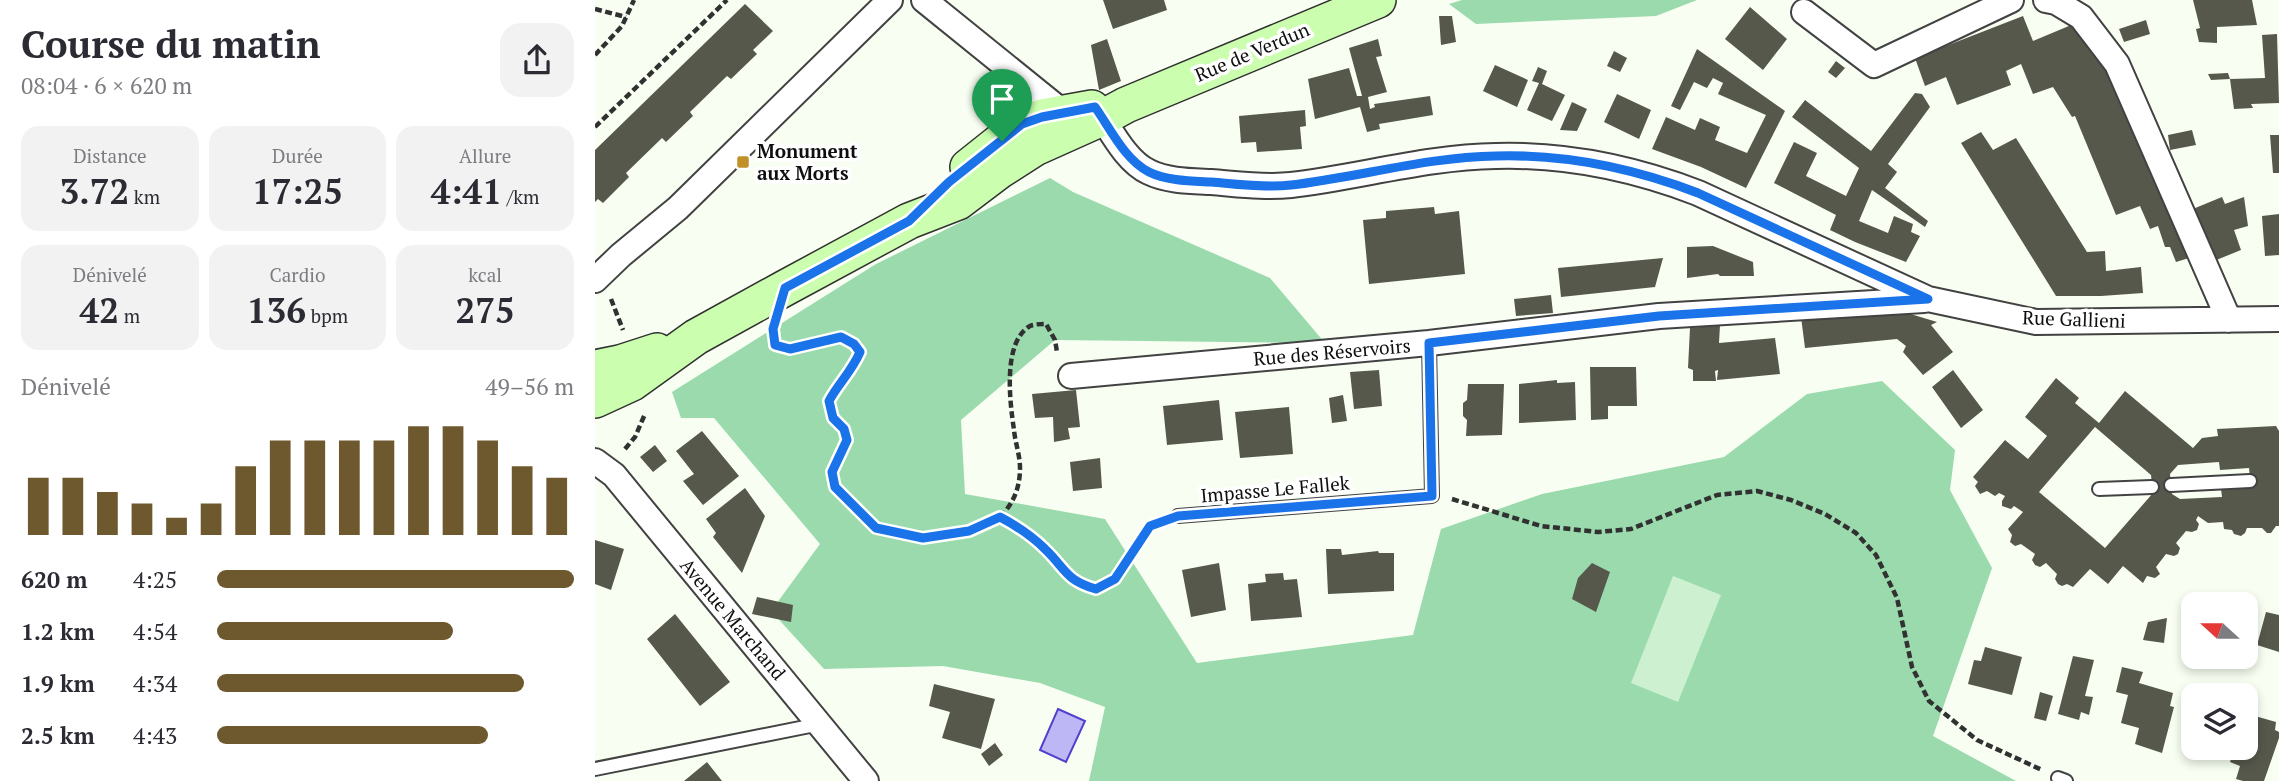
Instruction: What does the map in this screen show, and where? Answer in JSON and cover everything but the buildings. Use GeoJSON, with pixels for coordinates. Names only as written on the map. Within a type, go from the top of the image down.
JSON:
{"type":"FeatureCollection","features":[{"type":"Feature","properties":{"kind":"main road","name":"Rue de Verdun"},"geometry":{"type":"LineString","coordinates":[[595,400],[643,376],[697,337],[785,288],[909,221],[958,202],[999,171],[1094,114],[1378,0]]}},
{"type":"Feature","properties":{"kind":"main road","name":"Rue de Verdun"},"geometry":{"type":"LineString","coordinates":[[595,368],[628,361],[697,337]]}},
{"type":"Feature","properties":{"kind":"street"},"geometry":{"type":"LineString","coordinates":[[595,281],[621,255],[678,208],[890,0]]}},
{"type":"Feature","properties":{"kind":"street","name":"Rue Gallieni"},"geometry":{"type":"LineString","coordinates":[[924,0],[1094,114],[1138,166],[1160,176],[1189,181],[1287,186],[1440,160],[1495,156],[1557,158],[1611,165],[1660,178],[1928,299],[2036,322],[2279,319]]}},
{"type":"Feature","properties":{"kind":"street"},"geometry":{"type":"LineString","coordinates":[[1804,12],[1874,65],[2011,0]]}},
{"type":"Feature","properties":{"kind":"street"},"geometry":{"type":"LineString","coordinates":[[2046,0],[2056,2],[2081,17],[2117,64],[2229,320]]}},
{"type":"Feature","properties":{"kind":"street","name":"Rue des Réservoirs"},"geometry":{"type":"LineString","coordinates":[[1071,376],[1429,343],[1659,316],[1928,299]]}},
{"type":"Feature","properties":{"kind":"street","name":"Avenue Marchand"},"geometry":{"type":"LineString","coordinates":[[595,461],[614,475],[866,781]]}},
{"type":"Feature","properties":{"kind":"lane","name":"Impasse Le Fallek"},"geometry":{"type":"LineString","coordinates":[[1178,516],[1432,496],[1429,343]]}},
{"type":"Feature","properties":{"kind":"lane"},"geometry":{"type":"LineString","coordinates":[[2171,485],[2250,481]]}},
{"type":"Feature","properties":{"kind":"lane"},"geometry":{"type":"LineString","coordinates":[[2099,489],[2152,486]]}},
{"type":"Feature","properties":{"kind":"lane"},"geometry":{"type":"LineString","coordinates":[[595,769],[820,724]]}},
{"type":"Feature","properties":{"kind":"path"},"geometry":{"type":"LineString","coordinates":[[595,55],[622,26],[634,0]]}},
{"type":"Feature","properties":{"kind":"path"},"geometry":{"type":"LineString","coordinates":[[595,127],[727,0]]}},
{"type":"Feature","properties":{"kind":"path"},"geometry":{"type":"LineString","coordinates":[[595,9],[626,17]]}},
{"type":"Feature","properties":{"kind":"path"},"geometry":{"type":"LineString","coordinates":[[785,288],[773,329],[775,345],[790,349],[841,337],[854,344],[860,352],[853,368],[839,382],[829,401],[833,418],[844,429],[847,440],[832,472],[835,487],[876,528],[923,538],[969,531],[1000,517],[1009,508],[1017,492],[1020,466],[1009,363],[1016,342],[1030,326],[1046,324],[1055,340],[1059,359],[1071,376]]}},
{"type":"Feature","properties":{"kind":"path"},"geometry":{"type":"LineString","coordinates":[[1478,506],[1541,526],[1598,532],[1632,528],[1717,495],[1757,491],[1791,500],[1825,514],[1856,533],[1876,555],[1898,598],[1912,667],[1929,701],[1977,740],[2062,779]]}},
{"type":"Feature","properties":{"kind":"path","name":"Impasse Le Fallek"},"geometry":{"type":"LineString","coordinates":[[1000,517],[1023,528],[1047,550],[1068,577],[1096,589],[1115,579],[1150,526],[1178,516]]}},
{"type":"Feature","properties":{"kind":"green space"},"geometry":{"type":"Polygon","coordinates":[[[1462,0],[1697,0],[1656,16],[1476,24],[1449,4],[1462,0]]]}},
{"type":"Feature","properties":{"kind":"green space"},"geometry":{"type":"Polygon","coordinates":[[[1050,178],[1073,192],[1270,278],[1325,343],[1055,340],[961,420],[965,494],[1105,519],[1197,663],[1413,635],[1441,529],[1542,494],[1724,457],[1807,394],[1882,381],[1955,450],[1950,490],[1992,568],[1933,736],[2016,781],[1089,781],[1105,707],[1040,683],[943,666],[824,669],[771,611],[820,544],[714,418],[681,418],[672,392],[876,264],[1050,178]]]}},
{"type":"Feature","properties":{"kind":"green space"},"geometry":{"type":"Polygon","coordinates":[[[1673,576],[1721,595],[1678,702],[1631,683],[1673,576]]]}},
{"type":"Feature","properties":{"kind":"shaded area"},"geometry":{"type":"Polygon","coordinates":[[[1058,709],[1085,721],[1066,762],[1040,750],[1058,709]]]}},
{"type":"Feature","properties":{"kind":"place","name":"Monument aux Morts"},"geometry":{"type":"Point","coordinates":[743,162]}},
{"type":"Feature","properties":{"kind":"route"},"geometry":{"type":"LineString","coordinates":[[1095,107],[1138,166],[1160,176],[1189,181],[1287,186],[1440,160],[1495,156],[1557,158],[1611,165],[1660,178],[1698,193],[1928,299],[1659,316],[1429,343],[1432,496],[1178,516],[1150,526],[1115,579],[1096,589],[1068,577],[1047,550],[1023,528],[1000,517],[969,531],[923,538],[876,528],[835,487],[832,472],[847,440],[844,429],[833,418],[829,401],[839,382],[853,368],[860,352],[854,344],[841,337],[790,349],[775,345],[773,329],[785,288],[909,221],[949,182],[1002,141],[1022,124],[1042,117],[1095,107]]}}]}
